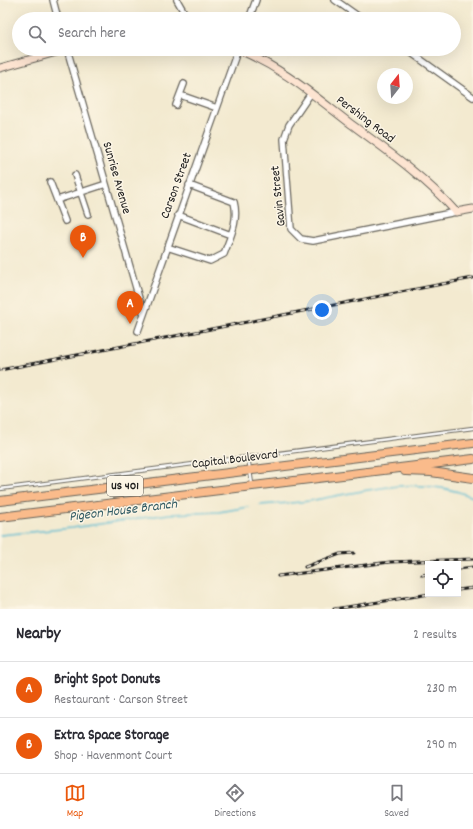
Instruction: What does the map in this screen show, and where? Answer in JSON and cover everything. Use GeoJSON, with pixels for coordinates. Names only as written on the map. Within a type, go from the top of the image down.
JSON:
{"type":"FeatureCollection","features":[{"type":"Feature","properties":{"kind":"main road","name":"Capital Boulevard"},"geometry":{"type":"LineString","coordinates":[[0,501],[473,443]]}},
{"type":"Feature","properties":{"kind":"main road","name":"US 401"},"geometry":{"type":"LineString","coordinates":[[0,517],[473,459]]}},
{"type":"Feature","properties":{"kind":"main road"},"geometry":{"type":"LineString","coordinates":[[388,469],[442,473],[473,478]]}},
{"type":"Feature","properties":{"kind":"street"},"geometry":{"type":"LineString","coordinates":[[53,0],[56,12]]}},
{"type":"Feature","properties":{"kind":"street"},"geometry":{"type":"LineString","coordinates":[[177,0],[185,12]]}},
{"type":"Feature","properties":{"kind":"street"},"geometry":{"type":"LineString","coordinates":[[252,12],[256,0]]}},
{"type":"Feature","properties":{"kind":"street"},"geometry":{"type":"LineString","coordinates":[[335,0],[352,12]]}},
{"type":"Feature","properties":{"kind":"street"},"geometry":{"type":"LineString","coordinates":[[0,68],[42,56]]}},
{"type":"Feature","properties":{"kind":"street","name":"Sunrise Avenue"},"geometry":{"type":"LineString","coordinates":[[69,56],[143,312]]}},
{"type":"Feature","properties":{"kind":"street","name":"Carson Street"},"geometry":{"type":"LineString","coordinates":[[138,331],[143,312],[236,56]]}},
{"type":"Feature","properties":{"kind":"street","name":"Pershing Road"},"geometry":{"type":"LineString","coordinates":[[255,56],[279,69],[411,170],[444,199],[456,212]]}},
{"type":"Feature","properties":{"kind":"street"},"geometry":{"type":"LineString","coordinates":[[416,56],[473,97]]}},
{"type":"Feature","properties":{"kind":"street"},"geometry":{"type":"LineString","coordinates":[[176,105],[184,84]]}},
{"type":"Feature","properties":{"kind":"street","name":"Gavin Street"},"geometry":{"type":"LineString","coordinates":[[311,93],[289,125],[284,139],[291,229],[301,238],[313,240],[456,212]]}},
{"type":"Feature","properties":{"kind":"street"},"geometry":{"type":"LineString","coordinates":[[180,94],[217,108]]}},
{"type":"Feature","properties":{"kind":"street"},"geometry":{"type":"LineString","coordinates":[[75,174],[88,214]]}},
{"type":"Feature","properties":{"kind":"street"},"geometry":{"type":"LineString","coordinates":[[50,182],[65,221]]}},
{"type":"Feature","properties":{"kind":"street"},"geometry":{"type":"LineString","coordinates":[[57,200],[106,184]]}},
{"type":"Feature","properties":{"kind":"street"},"geometry":{"type":"LineString","coordinates":[[167,247],[210,261],[224,254],[231,235],[236,212],[234,202],[189,185]]}},
{"type":"Feature","properties":{"kind":"street"},"geometry":{"type":"LineString","coordinates":[[456,212],[473,209]]}},
{"type":"Feature","properties":{"kind":"street"},"geometry":{"type":"LineString","coordinates":[[178,216],[231,235]]}},
{"type":"Feature","properties":{"kind":"lane"},"geometry":{"type":"LineString","coordinates":[[0,488],[473,428]]}},
{"type":"Feature","properties":{"kind":"lane"},"geometry":{"type":"LineString","coordinates":[[248,457],[252,486]]}},
{"type":"Feature","properties":{"kind":"waterway","name":"Pigeon House Branch"},"geometry":{"type":"LineString","coordinates":[[260,505],[309,501],[371,489],[411,486],[452,490],[473,497]]}},
{"type":"Feature","properties":{"kind":"waterway","name":"Pigeon House Branch"},"geometry":{"type":"LineString","coordinates":[[0,535],[72,528],[169,514],[219,512],[248,507]]}},
{"type":"Feature","properties":{"kind":"railway"},"geometry":{"type":"LineString","coordinates":[[0,370],[473,278]]}},
{"type":"Feature","properties":{"kind":"railway"},"geometry":{"type":"LineString","coordinates":[[305,567],[340,554],[354,553]]}},
{"type":"Feature","properties":{"kind":"railway"},"geometry":{"type":"LineString","coordinates":[[278,576],[390,562],[473,559]]}},
{"type":"Feature","properties":{"kind":"railway"},"geometry":{"type":"LineString","coordinates":[[461,569],[473,567]]}},
{"type":"Feature","properties":{"kind":"railway"},"geometry":{"type":"LineString","coordinates":[[461,590],[473,588]]}},
{"type":"Feature","properties":{"kind":"railway"},"geometry":{"type":"LineString","coordinates":[[334,609],[425,595]]}},
{"type":"Feature","properties":{"kind":"place","name":"Extra Space Storage"},"geometry":{"type":"Point","coordinates":[83,258]}},
{"type":"Feature","properties":{"kind":"place","name":"Bright Spot Donuts"},"geometry":{"type":"Point","coordinates":[130,324]}}]}
